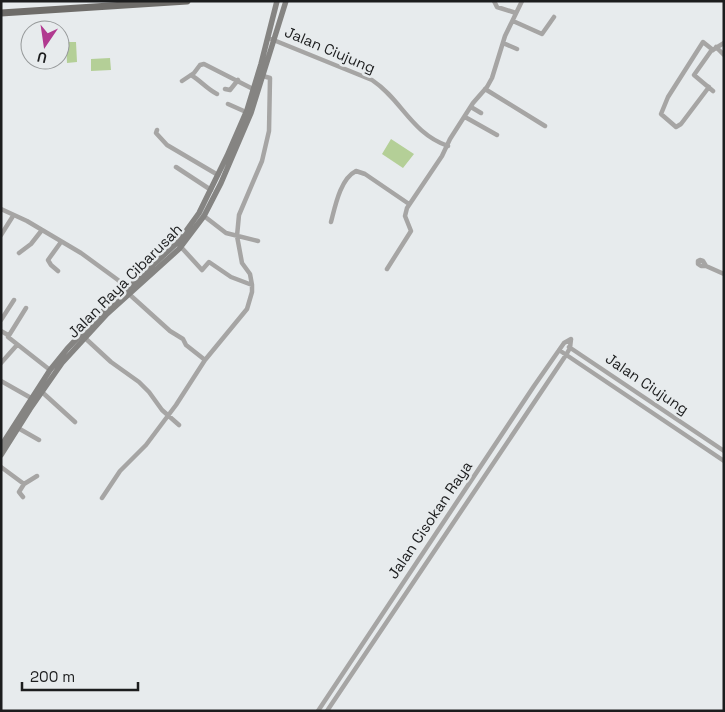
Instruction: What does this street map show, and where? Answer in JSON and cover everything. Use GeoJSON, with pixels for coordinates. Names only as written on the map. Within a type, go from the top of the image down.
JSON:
{"type":"FeatureCollection","features":[{"type":"Feature","properties":{"kind":"main road"},"geometry":{"type":"LineString","coordinates":[[1,13],[187,1]]}},
{"type":"Feature","properties":{"kind":"street","name":"Jalan Raya Cibarusah"},"geometry":{"type":"LineString","coordinates":[[200,219],[246,112],[254,89],[277,1]]}},
{"type":"Feature","properties":{"kind":"street","name":"Jalan Raya Cibarusah"},"geometry":{"type":"LineString","coordinates":[[1,455],[40,392],[62,364],[128,291],[184,240],[200,219],[221,183],[245,128],[264,76],[286,1]]}},
{"type":"Feature","properties":{"kind":"street"},"geometry":{"type":"LineString","coordinates":[[494,1],[495,6],[516,14]]}},
{"type":"Feature","properties":{"kind":"street"},"geometry":{"type":"LineString","coordinates":[[387,269],[411,231],[405,216],[409,204],[442,156],[465,116],[492,78],[503,43],[522,1]]}},
{"type":"Feature","properties":{"kind":"street"},"geometry":{"type":"LineString","coordinates":[[513,21],[542,34],[554,17]]}},
{"type":"Feature","properties":{"kind":"street","name":"Jalan Ciujung"},"geometry":{"type":"LineString","coordinates":[[268,37],[372,80],[385,90],[419,130],[430,138],[448,146]]}},
{"type":"Feature","properties":{"kind":"street"},"geometry":{"type":"LineString","coordinates":[[724,43],[714,48],[694,75],[711,89],[681,124],[676,127],[661,114],[668,97],[703,42],[714,48],[724,55]]}},
{"type":"Feature","properties":{"kind":"street"},"geometry":{"type":"LineString","coordinates":[[503,43],[517,49]]}},
{"type":"Feature","properties":{"kind":"street"},"geometry":{"type":"LineString","coordinates":[[182,81],[200,65],[204,64],[254,89]]}},
{"type":"Feature","properties":{"kind":"street"},"geometry":{"type":"LineString","coordinates":[[191,75],[200,81],[202,86],[217,94]]}},
{"type":"Feature","properties":{"kind":"street"},"geometry":{"type":"LineString","coordinates":[[102,498],[120,472],[146,445],[168,416],[205,360],[247,309],[252,285],[250,274],[242,263],[237,236],[239,215],[262,161],[269,131],[270,78],[264,76]]}},
{"type":"Feature","properties":{"kind":"street"},"geometry":{"type":"LineString","coordinates":[[226,89],[232,89],[238,80]]}},
{"type":"Feature","properties":{"kind":"street"},"geometry":{"type":"LineString","coordinates":[[485,89],[544,126]]}},
{"type":"Feature","properties":{"kind":"street"},"geometry":{"type":"LineString","coordinates":[[228,104],[246,112]]}},
{"type":"Feature","properties":{"kind":"street"},"geometry":{"type":"LineString","coordinates":[[471,107],[481,113]]}},
{"type":"Feature","properties":{"kind":"street"},"geometry":{"type":"LineString","coordinates":[[465,116],[496,135]]}},
{"type":"Feature","properties":{"kind":"street"},"geometry":{"type":"LineString","coordinates":[[156,130],[157,135],[166,144],[218,175]]}},
{"type":"Feature","properties":{"kind":"street"},"geometry":{"type":"LineString","coordinates":[[176,167],[211,190]]}},
{"type":"Feature","properties":{"kind":"street"},"geometry":{"type":"LineString","coordinates":[[331,222],[337,198],[349,176],[356,171],[365,174],[393,195],[409,204]]}},
{"type":"Feature","properties":{"kind":"street"},"geometry":{"type":"LineString","coordinates":[[1,210],[42,230],[80,253],[118,280],[170,331],[183,339],[186,345],[205,360]]}},
{"type":"Feature","properties":{"kind":"street"},"geometry":{"type":"LineString","coordinates":[[1,235],[13,216]]}},
{"type":"Feature","properties":{"kind":"street"},"geometry":{"type":"LineString","coordinates":[[200,219],[223,231],[258,241]]}},
{"type":"Feature","properties":{"kind":"street"},"geometry":{"type":"LineString","coordinates":[[20,253],[31,244],[42,230]]}},
{"type":"Feature","properties":{"kind":"street","name":"Jalan Raya Cibarusah"},"geometry":{"type":"LineString","coordinates":[[1,446],[31,398],[40,392],[50,370],[90,323],[181,247],[184,240]]}},
{"type":"Feature","properties":{"kind":"street"},"geometry":{"type":"LineString","coordinates":[[58,271],[51,266],[48,260],[61,242]]}},
{"type":"Feature","properties":{"kind":"street"},"geometry":{"type":"LineString","coordinates":[[181,247],[202,270],[209,262],[231,277],[252,285]]}},
{"type":"Feature","properties":{"kind":"street"},"geometry":{"type":"LineString","coordinates":[[706,266],[724,274]]}},
{"type":"Feature","properties":{"kind":"street"},"geometry":{"type":"LineString","coordinates":[[1,320],[14,300]]}},
{"type":"Feature","properties":{"kind":"street"},"geometry":{"type":"LineString","coordinates":[[8,335],[26,308]]}},
{"type":"Feature","properties":{"kind":"street"},"geometry":{"type":"LineString","coordinates":[[1,331],[50,370]]}},
{"type":"Feature","properties":{"kind":"street"},"geometry":{"type":"LineString","coordinates":[[85,338],[111,362],[145,388],[168,416],[179,425]]}},
{"type":"Feature","properties":{"kind":"street"},"geometry":{"type":"LineString","coordinates":[[564,343],[571,338],[570,348]]}},
{"type":"Feature","properties":{"kind":"street","name":"Jalan Ciujung"},"geometry":{"type":"LineString","coordinates":[[564,343],[724,450]]}},
{"type":"Feature","properties":{"kind":"street","name":"Jalan Cisokan Raya"},"geometry":{"type":"LineString","coordinates":[[318,711],[564,343]]}},
{"type":"Feature","properties":{"kind":"street"},"geometry":{"type":"LineString","coordinates":[[1,362],[17,345]]}},
{"type":"Feature","properties":{"kind":"street","name":"Jalan Cisokan Raya"},"geometry":{"type":"LineString","coordinates":[[327,711],[570,348]]}},
{"type":"Feature","properties":{"kind":"street"},"geometry":{"type":"LineString","coordinates":[[559,350],[724,461]]}},
{"type":"Feature","properties":{"kind":"street"},"geometry":{"type":"LineString","coordinates":[[1,381],[31,398]]}},
{"type":"Feature","properties":{"kind":"street"},"geometry":{"type":"LineString","coordinates":[[40,392],[75,422]]}},
{"type":"Feature","properties":{"kind":"street"},"geometry":{"type":"LineString","coordinates":[[18,428],[39,440]]}},
{"type":"Feature","properties":{"kind":"street"},"geometry":{"type":"LineString","coordinates":[[1,467],[24,484]]}},
{"type":"Feature","properties":{"kind":"street"},"geometry":{"type":"LineString","coordinates":[[23,496],[18,492],[24,484],[37,476]]}},
{"type":"Feature","properties":{"kind":"green space"},"geometry":{"type":"Polygon","coordinates":[[[70,42],[76,42],[77,62],[70,63],[70,42]]]}},
{"type":"Feature","properties":{"kind":"green space"},"geometry":{"type":"Polygon","coordinates":[[[110,58],[111,70],[91,71],[91,59],[110,58]]]}},
{"type":"Feature","properties":{"kind":"green space"},"geometry":{"type":"Polygon","coordinates":[[[391,139],[414,154],[403,168],[382,154],[391,139]]]}}]}
